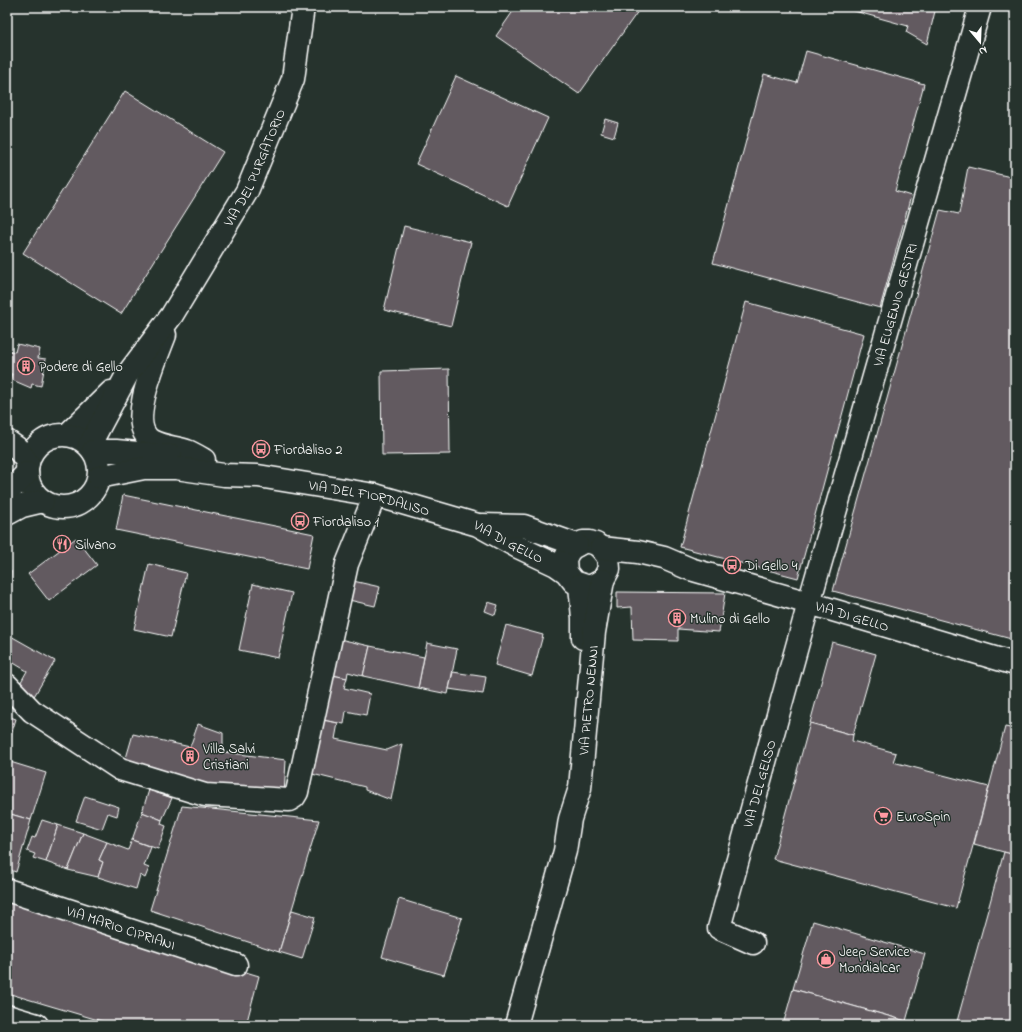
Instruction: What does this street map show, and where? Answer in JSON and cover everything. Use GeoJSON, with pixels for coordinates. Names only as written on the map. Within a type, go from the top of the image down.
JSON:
{"type":"FeatureCollection","features":[{"type":"Feature","properties":{"kind":"street","name":"VIA DEL PURGATORIO"},"geometry":{"type":"LineString","coordinates":[[172,315],[247,190],[293,79],[303,7]]}},
{"type":"Feature","properties":{"kind":"street","name":"VIA EUGENIO GESTRI"},"geometry":{"type":"LineString","coordinates":[[809,603],[980,7]]}},
{"type":"Feature","properties":{"kind":"street"},"geometry":{"type":"LineString","coordinates":[[67,435],[127,375],[172,315]]}},
{"type":"Feature","properties":{"kind":"street"},"geometry":{"type":"LineString","coordinates":[[172,315],[143,400],[141,418],[142,426],[147,438],[152,442],[188,451],[204,460]]}},
{"type":"Feature","properties":{"kind":"street"},"geometry":{"type":"LineString","coordinates":[[91,449],[127,375]]}},
{"type":"Feature","properties":{"kind":"street"},"geometry":{"type":"LineString","coordinates":[[67,435],[83,441],[91,449],[97,459],[99,477],[96,487],[90,496],[82,502],[72,506],[62,507],[43,501],[35,493],[29,484],[28,468],[32,453],[38,445],[47,439],[67,435]]}},
{"type":"Feature","properties":{"kind":"street"},"geometry":{"type":"LineString","coordinates":[[7,441],[17,448],[28,468]]}},
{"type":"Feature","properties":{"kind":"street","name":"VIA DEL FIORDALISO"},"geometry":{"type":"LineString","coordinates":[[91,449],[204,460],[236,468],[258,476]]}},
{"type":"Feature","properties":{"kind":"street","name":"VIA DEL FIORDALISO"},"geometry":{"type":"LineString","coordinates":[[99,477],[158,467],[224,475],[258,476],[375,495],[478,525]]}},
{"type":"Feature","properties":{"kind":"street"},"geometry":{"type":"LineString","coordinates":[[7,493],[28,468]]}},
{"type":"Feature","properties":{"kind":"street"},"geometry":{"type":"LineString","coordinates":[[7,685],[32,711],[120,768],[205,795],[289,800],[294,797],[297,792],[347,564],[375,495]]}},
{"type":"Feature","properties":{"kind":"street"},"geometry":{"type":"LineString","coordinates":[[7,514],[22,506],[43,501]]}},
{"type":"Feature","properties":{"kind":"street","name":"VIA DI GELLO"},"geometry":{"type":"LineString","coordinates":[[478,525],[524,526],[577,545]]}},
{"type":"Feature","properties":{"kind":"street","name":"VIA DI GELLO"},"geometry":{"type":"LineString","coordinates":[[478,525],[518,547],[556,565],[573,578]]}},
{"type":"Feature","properties":{"kind":"street"},"geometry":{"type":"LineString","coordinates":[[590,542],[601,548],[608,557],[606,574],[592,586],[573,578],[565,559],[572,548],[577,545],[590,542]]}},
{"type":"Feature","properties":{"kind":"street","name":"VIA DI GELLO"},"geometry":{"type":"LineString","coordinates":[[601,548],[638,552],[664,558],[690,569],[1015,664]]}},
{"type":"Feature","properties":{"kind":"street","name":"VIA DI GELLO"},"geometry":{"type":"LineString","coordinates":[[606,574],[630,566],[690,569]]}},
{"type":"Feature","properties":{"kind":"street","name":"VIA PIETRO NENNI"},"geometry":{"type":"LineString","coordinates":[[517,1023],[565,851],[570,819],[580,788],[594,632],[606,574]]}},
{"type":"Feature","properties":{"kind":"street","name":"VIA PIETRO NENNI"},"geometry":{"type":"LineString","coordinates":[[570,819],[569,777],[584,618],[573,578]]}},
{"type":"Feature","properties":{"kind":"street","name":"VIA DEL GELSO"},"geometry":{"type":"LineString","coordinates":[[754,943],[718,928],[809,603]]}},
{"type":"Feature","properties":{"kind":"street","name":"VIA MARIO CIPRIANI"},"geometry":{"type":"LineString","coordinates":[[7,890],[236,965]]}},
{"type":"Feature","properties":{"kind":"street"},"geometry":{"type":"LineString","coordinates":[[7,1016],[37,1025]]}},
{"type":"Feature","properties":{"kind":"building"},"geometry":{"type":"Polygon","coordinates":[[[516,7],[641,7],[579,94],[496,36],[516,7]]]}},
{"type":"Feature","properties":{"kind":"building"},"geometry":{"type":"Polygon","coordinates":[[[840,7],[936,7],[927,44],[906,32],[908,26],[840,7]]]}},
{"type":"Feature","properties":{"kind":"building"},"geometry":{"type":"Polygon","coordinates":[[[806,51],[924,84],[895,191],[911,196],[880,308],[713,263],[764,74],[797,83],[806,51]]]}},
{"type":"Feature","properties":{"kind":"building"},"geometry":{"type":"Polygon","coordinates":[[[456,76],[548,118],[508,206],[416,164],[456,76]]]}},
{"type":"Feature","properties":{"kind":"building"},"geometry":{"type":"Polygon","coordinates":[[[125,91],[223,152],[121,314],[23,253],[125,91]]]}},
{"type":"Feature","properties":{"kind":"building"},"geometry":{"type":"Polygon","coordinates":[[[605,119],[618,123],[614,137],[601,133],[605,119]]]}},
{"type":"Feature","properties":{"kind":"building"},"geometry":{"type":"Polygon","coordinates":[[[1015,124],[1015,143],[1011,142],[1015,124]]]}},
{"type":"Feature","properties":{"kind":"building"},"geometry":{"type":"Polygon","coordinates":[[[968,167],[1015,178],[1015,640],[833,591],[940,210],[959,214],[968,167]]]}},
{"type":"Feature","properties":{"kind":"building"},"geometry":{"type":"Polygon","coordinates":[[[404,226],[471,242],[451,326],[384,310],[404,226]]]}},
{"type":"Feature","properties":{"kind":"building"},"geometry":{"type":"Polygon","coordinates":[[[746,302],[864,334],[798,578],[680,547],[746,302]]]}},
{"type":"Feature","properties":{"kind":"building","name":"Podere di Gello"},"geometry":{"type":"Polygon","coordinates":[[[17,344],[40,349],[38,358],[46,359],[41,386],[32,384],[31,388],[10,379],[12,374],[7,373],[7,350],[15,352],[17,344]]]}},
{"type":"Feature","properties":{"kind":"building"},"geometry":{"type":"Polygon","coordinates":[[[449,369],[450,454],[382,455],[381,371],[449,369]]]}},
{"type":"Feature","properties":{"kind":"building"},"geometry":{"type":"Polygon","coordinates":[[[123,495],[314,534],[307,569],[116,530],[123,495]]]}},
{"type":"Feature","properties":{"kind":"building"},"geometry":{"type":"Polygon","coordinates":[[[76,538],[97,565],[49,601],[28,574],[76,538]]]}},
{"type":"Feature","properties":{"kind":"building"},"geometry":{"type":"Polygon","coordinates":[[[149,564],[186,573],[171,637],[134,629],[149,564]]]}},
{"type":"Feature","properties":{"kind":"building"},"geometry":{"type":"Polygon","coordinates":[[[7,571],[11,571],[8,627],[7,627],[7,571]]]}},
{"type":"Feature","properties":{"kind":"building"},"geometry":{"type":"Polygon","coordinates":[[[353,581],[380,587],[375,606],[349,600],[353,581]]]}},
{"type":"Feature","properties":{"kind":"building"},"geometry":{"type":"Polygon","coordinates":[[[253,584],[292,593],[278,658],[239,650],[253,584]]]}},
{"type":"Feature","properties":{"kind":"building","name":"Mulino di Gello"},"geometry":{"type":"Polygon","coordinates":[[[617,592],[725,593],[719,632],[678,629],[678,641],[633,640],[632,607],[617,608],[617,592]]]}},
{"type":"Feature","properties":{"kind":"building"},"geometry":{"type":"Polygon","coordinates":[[[488,602],[498,605],[495,615],[485,611],[488,602]]]}},
{"type":"Feature","properties":{"kind":"building"},"geometry":{"type":"Polygon","coordinates":[[[506,625],[543,635],[532,676],[495,665],[506,625]]]}},
{"type":"Feature","properties":{"kind":"building"},"geometry":{"type":"Polygon","coordinates":[[[9,635],[55,661],[33,698],[17,689],[27,671],[7,659],[7,639],[9,635]]]}},
{"type":"Feature","properties":{"kind":"building"},"geometry":{"type":"Polygon","coordinates":[[[335,638],[370,646],[363,676],[348,672],[347,678],[327,674],[335,638]]]}},
{"type":"Feature","properties":{"kind":"building"},"geometry":{"type":"Polygon","coordinates":[[[832,642],[876,654],[853,735],[810,723],[832,642]]]}},
{"type":"Feature","properties":{"kind":"building"},"geometry":{"type":"Polygon","coordinates":[[[427,643],[457,649],[448,694],[418,688],[427,643]]]}},
{"type":"Feature","properties":{"kind":"building"},"geometry":{"type":"Polygon","coordinates":[[[370,646],[424,657],[418,688],[363,676],[370,646]]]}},
{"type":"Feature","properties":{"kind":"building"},"geometry":{"type":"Polygon","coordinates":[[[453,672],[486,677],[483,694],[449,689],[453,672]]]}},
{"type":"Feature","properties":{"kind":"building"},"geometry":{"type":"Polygon","coordinates":[[[327,674],[347,678],[344,688],[370,694],[366,715],[346,711],[344,724],[317,719],[327,674]]]}},
{"type":"Feature","properties":{"kind":"building"},"geometry":{"type":"Polygon","coordinates":[[[7,716],[16,719],[10,738],[7,737],[7,716]]]}},
{"type":"Feature","properties":{"kind":"building"},"geometry":{"type":"Polygon","coordinates":[[[317,719],[338,723],[335,739],[387,750],[402,744],[391,800],[365,790],[365,787],[308,773],[317,719]]]}},
{"type":"Feature","properties":{"kind":"building","name":"EuroSpin"},"geometry":{"type":"Polygon","coordinates":[[[810,723],[853,735],[852,741],[896,753],[893,762],[989,787],[956,908],[773,859],[810,723]]]}},
{"type":"Feature","properties":{"kind":"building","name":"Villa Salvi Cristiani"},"geometry":{"type":"Polygon","coordinates":[[[198,724],[223,733],[223,752],[286,760],[284,795],[201,790],[124,765],[133,734],[190,747],[198,724]]]}},
{"type":"Feature","properties":{"kind":"building"},"geometry":{"type":"Polygon","coordinates":[[[1005,727],[1015,729],[1015,855],[974,844],[1005,727]]]}},
{"type":"Feature","properties":{"kind":"building"},"geometry":{"type":"Polygon","coordinates":[[[7,761],[46,773],[31,820],[7,813],[7,761]]]}},
{"type":"Feature","properties":{"kind":"building"},"geometry":{"type":"Polygon","coordinates":[[[149,790],[172,798],[162,820],[142,812],[149,790]]]}},
{"type":"Feature","properties":{"kind":"building"},"geometry":{"type":"Polygon","coordinates":[[[85,796],[119,807],[117,816],[108,813],[102,829],[76,821],[85,796]]]}},
{"type":"Feature","properties":{"kind":"building"},"geometry":{"type":"Polygon","coordinates":[[[182,806],[319,820],[279,952],[150,910],[182,806]]]}},
{"type":"Feature","properties":{"kind":"building"},"geometry":{"type":"Polygon","coordinates":[[[142,812],[162,820],[161,824],[166,826],[158,849],[132,840],[142,812]]]}},
{"type":"Feature","properties":{"kind":"building"},"geometry":{"type":"Polygon","coordinates":[[[7,813],[31,820],[16,872],[7,869],[7,813]]]}},
{"type":"Feature","properties":{"kind":"building"},"geometry":{"type":"Polygon","coordinates":[[[42,820],[58,825],[46,862],[33,858],[35,854],[27,851],[32,837],[35,838],[42,820]]]}},
{"type":"Feature","properties":{"kind":"building"},"geometry":{"type":"Polygon","coordinates":[[[58,825],[83,833],[68,870],[46,862],[58,825]]]}},
{"type":"Feature","properties":{"kind":"building"},"geometry":{"type":"Polygon","coordinates":[[[83,833],[107,842],[99,860],[103,862],[98,877],[68,870],[83,833]]]}},
{"type":"Feature","properties":{"kind":"building"},"geometry":{"type":"Polygon","coordinates":[[[132,840],[151,847],[144,866],[149,868],[145,878],[140,875],[136,889],[98,877],[103,862],[99,860],[107,842],[128,850],[132,840]]]}},
{"type":"Feature","properties":{"kind":"building"},"geometry":{"type":"Polygon","coordinates":[[[1004,852],[1015,855],[1015,1025],[956,1025],[1004,852]]]}},
{"type":"Feature","properties":{"kind":"building"},"geometry":{"type":"Polygon","coordinates":[[[399,899],[462,918],[444,975],[382,957],[399,899]]]}},
{"type":"Feature","properties":{"kind":"building"},"geometry":{"type":"Polygon","coordinates":[[[7,900],[259,976],[246,1025],[115,1025],[7,993],[7,900]]]}},
{"type":"Feature","properties":{"kind":"building"},"geometry":{"type":"Polygon","coordinates":[[[292,910],[315,917],[302,959],[279,952],[292,910]]]}},
{"type":"Feature","properties":{"kind":"building"},"geometry":{"type":"Polygon","coordinates":[[[813,921],[925,954],[906,1021],[793,989],[813,921]]]}},
{"type":"Feature","properties":{"kind":"building"},"geometry":{"type":"Polygon","coordinates":[[[793,989],[906,1021],[905,1025],[783,1025],[793,989]]]}},
{"type":"Feature","properties":{"kind":"place","name":"Podere di Gello"},"geometry":{"type":"Point","coordinates":[26,366]}},
{"type":"Feature","properties":{"kind":"place","name":"Fiordaliso 2"},"geometry":{"type":"Point","coordinates":[261,449]}},
{"type":"Feature","properties":{"kind":"place","name":"Fiordaliso 1"},"geometry":{"type":"Point","coordinates":[300,521]}},
{"type":"Feature","properties":{"kind":"place","name":"Silvano"},"geometry":{"type":"Point","coordinates":[62,544]}},
{"type":"Feature","properties":{"kind":"place","name":"Di Gello 4"},"geometry":{"type":"Point","coordinates":[732,565]}},
{"type":"Feature","properties":{"kind":"place","name":"Mulino di Gello"},"geometry":{"type":"Point","coordinates":[677,618]}},
{"type":"Feature","properties":{"kind":"place","name":"Villa Salvi Cristiani"},"geometry":{"type":"Point","coordinates":[190,756]}},
{"type":"Feature","properties":{"kind":"place","name":"EuroSpin"},"geometry":{"type":"Point","coordinates":[883,816]}},
{"type":"Feature","properties":{"kind":"place","name":"Jeep Service Mondialcar"},"geometry":{"type":"Point","coordinates":[826,959]}}]}
